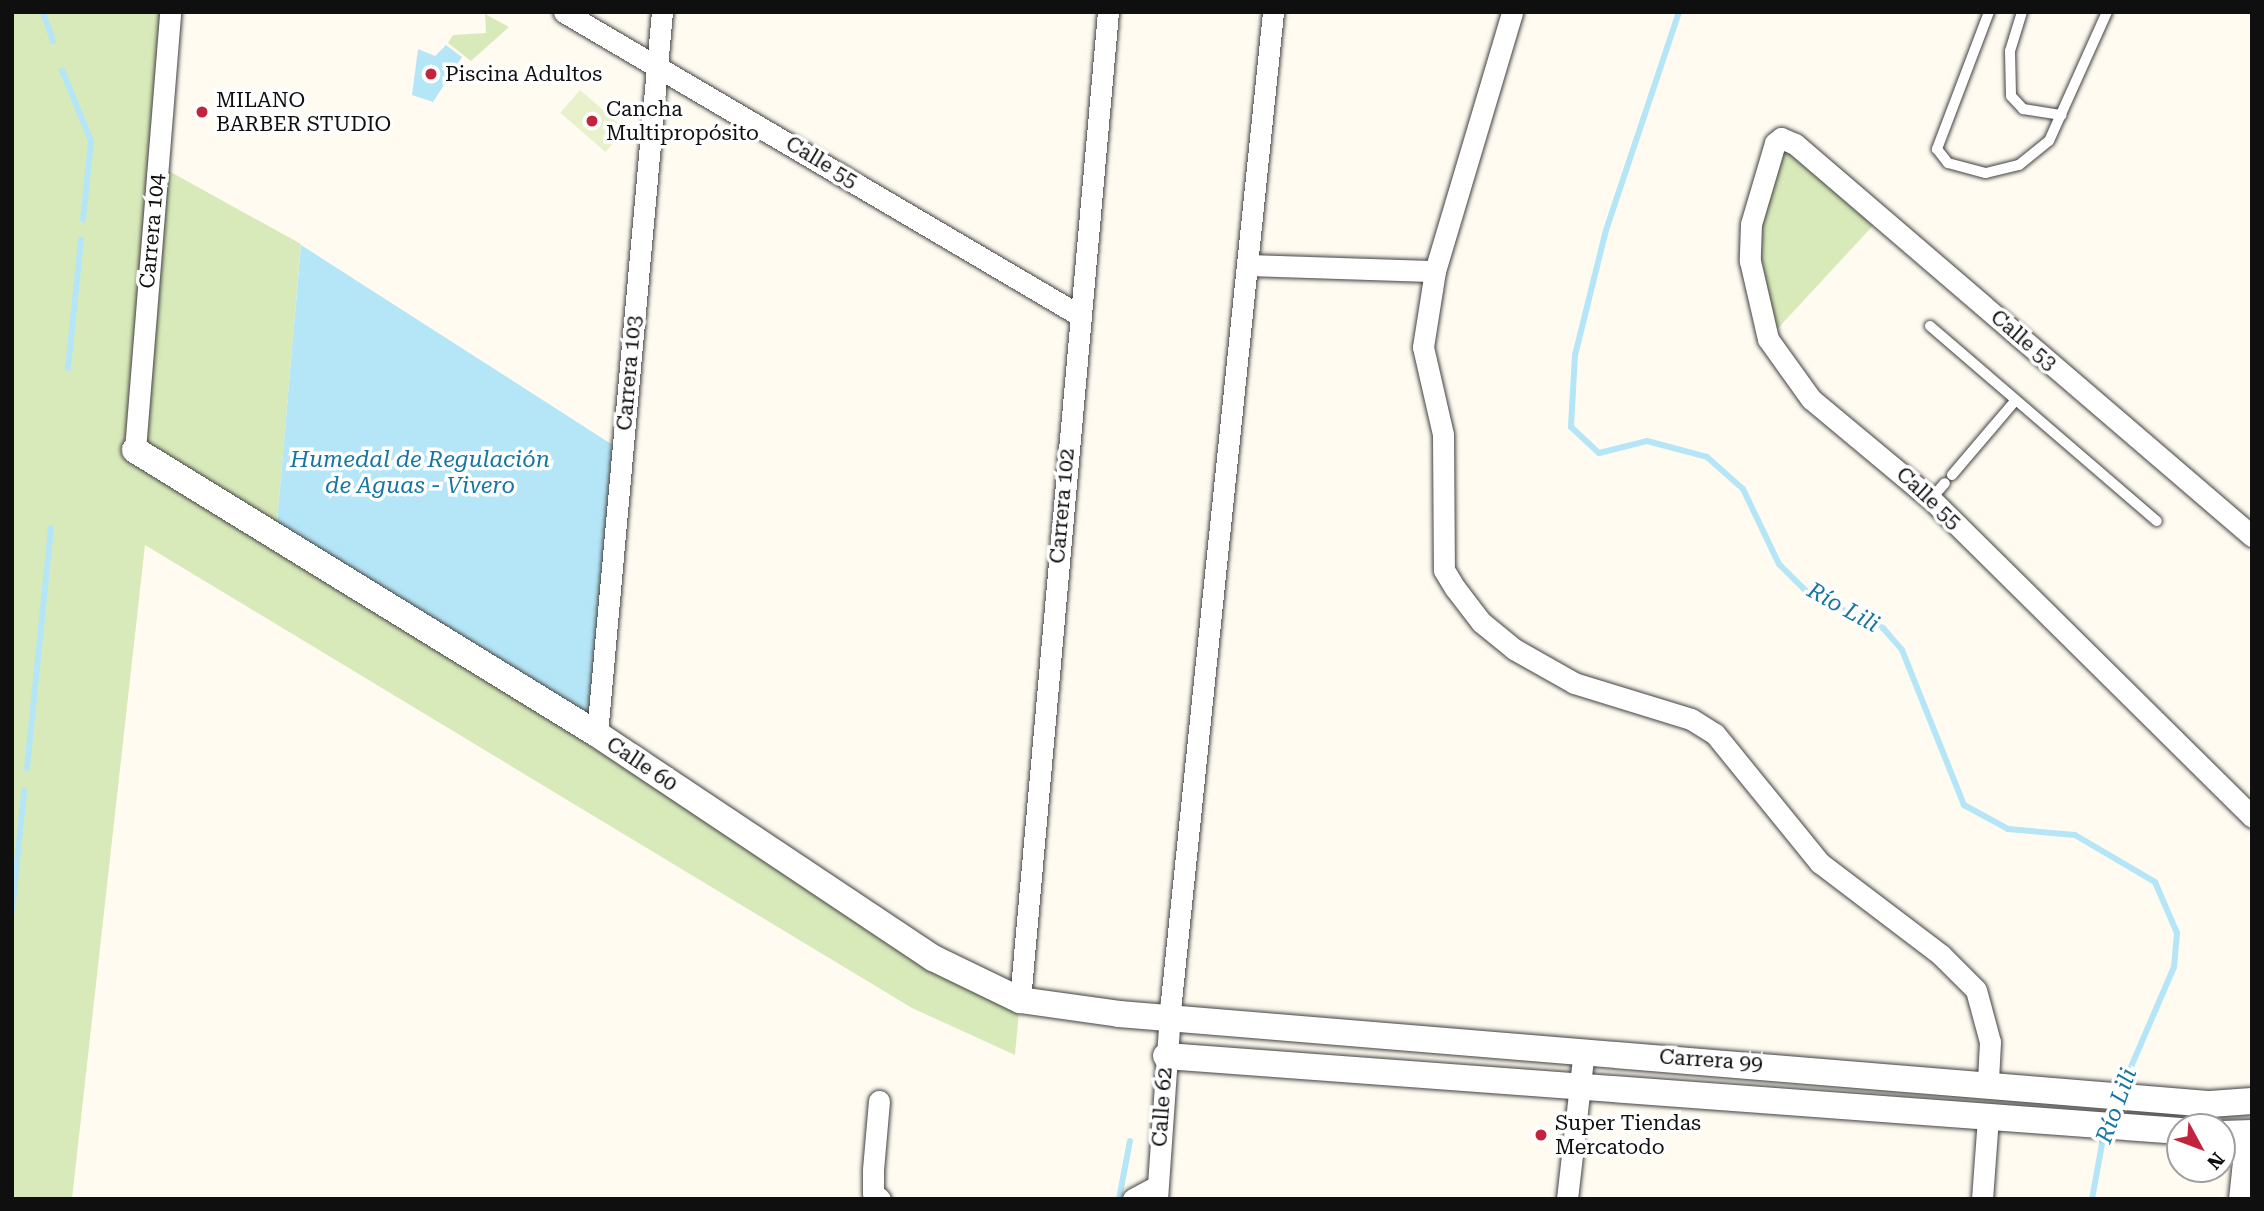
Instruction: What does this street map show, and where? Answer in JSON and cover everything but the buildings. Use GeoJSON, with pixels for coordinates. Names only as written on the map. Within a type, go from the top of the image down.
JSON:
{"type":"FeatureCollection","features":[{"type":"Feature","properties":{"kind":"street","name":"Carrera 104"},"geometry":{"type":"LineString","coordinates":[[135,450],[170,12]]}},
{"type":"Feature","properties":{"kind":"street","name":"Calle 55"},"geometry":{"type":"LineString","coordinates":[[565,12],[658,64],[1079,315]]}},
{"type":"Feature","properties":{"kind":"street","name":"Carrera 103"},"geometry":{"type":"LineString","coordinates":[[597,734],[662,12]]}},
{"type":"Feature","properties":{"kind":"street","name":"Carrera 102"},"geometry":{"type":"LineString","coordinates":[[1020,1000],[1108,12]]}},
{"type":"Feature","properties":{"kind":"street","name":"Calle 62"},"geometry":{"type":"LineString","coordinates":[[1156,1193],[1166,1056],[1251,265],[1273,12]]}},
{"type":"Feature","properties":{"kind":"street"},"geometry":{"type":"LineString","coordinates":[[1512,12],[1435,271],[1423,346],[1443,434],[1444,570],[1481,622],[1562,676],[1623,702],[1691,719],[1714,734],[1820,863],[1941,955],[1976,990],[1990,1042],[1988,1081]]}},
{"type":"Feature","properties":{"kind":"street","name":"Calle 55"},"geometry":{"type":"LineString","coordinates":[[1796,144],[1781,138],[1775,143],[1755,201],[1751,261],[1761,322],[1811,399],[1943,486],[2252,817]]}},
{"type":"Feature","properties":{"kind":"street","name":"Calle 53"},"geometry":{"type":"LineString","coordinates":[[1796,144],[2252,536]]}},
{"type":"Feature","properties":{"kind":"street"},"geometry":{"type":"LineString","coordinates":[[1251,265],[1435,271]]}},
{"type":"Feature","properties":{"kind":"street","name":"Calle 60"},"geometry":{"type":"LineString","coordinates":[[135,450],[597,734],[933,958],[1020,1000],[1170,1016]]}},
{"type":"Feature","properties":{"kind":"street","name":"Carrera 99"},"geometry":{"type":"LineString","coordinates":[[1170,1016],[1988,1081],[2171,1099],[2252,1101]]}},
{"type":"Feature","properties":{"kind":"street"},"geometry":{"type":"LineString","coordinates":[[1567,1199],[1584,1050]]}},
{"type":"Feature","properties":{"kind":"street","name":"Carrera 99"},"geometry":{"type":"LineString","coordinates":[[1166,1056],[1988,1117],[2075,1119],[2166,1129]]}},
{"type":"Feature","properties":{"kind":"street"},"geometry":{"type":"LineString","coordinates":[[879,1101],[873,1193],[880,1199]]}},
{"type":"Feature","properties":{"kind":"street"},"geometry":{"type":"LineString","coordinates":[[1982,1199],[1988,1117]]}},
{"type":"Feature","properties":{"kind":"street"},"geometry":{"type":"LineString","coordinates":[[2239,1199],[2240,1134]]}},
{"type":"Feature","properties":{"kind":"street"},"geometry":{"type":"LineString","coordinates":[[1133,1199],[1156,1193]]}},
{"type":"Feature","properties":{"kind":"lane"},"geometry":{"type":"LineString","coordinates":[[1989,12],[1937,149],[1965,171],[2019,165],[2037,155],[2062,115],[2107,12]]}},
{"type":"Feature","properties":{"kind":"lane"},"geometry":{"type":"LineString","coordinates":[[2022,12],[2010,51],[2011,96],[2023,109],[2062,115]]}},
{"type":"Feature","properties":{"kind":"lane"},"geometry":{"type":"LineString","coordinates":[[1930,326],[2157,522]]}},
{"type":"Feature","properties":{"kind":"lane"},"geometry":{"type":"LineString","coordinates":[[1943,486],[2015,401]]}},
{"type":"Feature","properties":{"kind":"green space"},"geometry":{"type":"Polygon","coordinates":[[[12,12],[170,12],[158,165],[301,244],[276,535],[1020,1000],[1015,1055],[912,1008],[145,545],[72,1199],[12,1199],[12,12]]]}},
{"type":"Feature","properties":{"kind":"green space"},"geometry":{"type":"Polygon","coordinates":[[[485,14],[509,27],[471,61],[448,43],[453,35],[486,33],[485,14]]]}},
{"type":"Feature","properties":{"kind":"green space","name":"Cancha Multipropósito"},"geometry":{"type":"Polygon","coordinates":[[[580,90],[625,129],[606,152],[560,113],[580,90]]]}},
{"type":"Feature","properties":{"kind":"green space"},"geometry":{"type":"Polygon","coordinates":[[[1781,138],[1880,218],[1768,339],[1750,261],[1781,138]]]}},
{"type":"Feature","properties":{"kind":"water","name":"Piscina Adultos"},"geometry":{"type":"Polygon","coordinates":[[[446,45],[462,57],[433,102],[412,95],[418,49],[435,56],[446,45]]]}},
{"type":"Feature","properties":{"kind":"water","name":"Humedal de Regulación de Aguas - Vivero"},"geometry":{"type":"Polygon","coordinates":[[[301,245],[619,449],[597,734],[276,534],[301,245]]]}},
{"type":"Feature","properties":{"kind":"waterway"},"geometry":{"type":"LineString","coordinates":[[43,12],[53,41]]}},
{"type":"Feature","properties":{"kind":"waterway","name":"Río Lili"},"geometry":{"type":"LineString","coordinates":[[1679,12],[1606,230],[1575,355],[1571,427],[1599,453],[1647,441],[1707,457],[1743,489],[1779,564],[1810,595],[1883,628],[1902,650],[1964,805],[2008,829],[2075,835],[2155,882],[2177,933],[2174,967],[2121,1090]]}},
{"type":"Feature","properties":{"kind":"waterway"},"geometry":{"type":"LineString","coordinates":[[62,70],[91,141],[83,220]]}},
{"type":"Feature","properties":{"kind":"waterway"},"geometry":{"type":"LineString","coordinates":[[68,368],[81,240]]}},
{"type":"Feature","properties":{"kind":"waterway"},"geometry":{"type":"LineString","coordinates":[[27,768],[51,528]]}},
{"type":"Feature","properties":{"kind":"waterway"},"geometry":{"type":"LineString","coordinates":[[12,912],[24,791]]}},
{"type":"Feature","properties":{"kind":"waterway","name":"Río Lili"},"geometry":{"type":"LineString","coordinates":[[2092,1199],[2104,1133]]}},
{"type":"Feature","properties":{"kind":"waterway"},"geometry":{"type":"LineString","coordinates":[[1119,1199],[1130,1141]]}},
{"type":"Feature","properties":{"kind":"place","name":"Piscina Adultos"},"geometry":{"type":"Point","coordinates":[431,74]}},
{"type":"Feature","properties":{"kind":"place","name":"MILANO BARBER STUDIO"},"geometry":{"type":"Point","coordinates":[202,112]}},
{"type":"Feature","properties":{"kind":"place","name":"Cancha Multipropósito"},"geometry":{"type":"Point","coordinates":[592,121]}},
{"type":"Feature","properties":{"kind":"place","name":"Super Tiendas Mercatodo"},"geometry":{"type":"Point","coordinates":[1541,1135]}}]}
